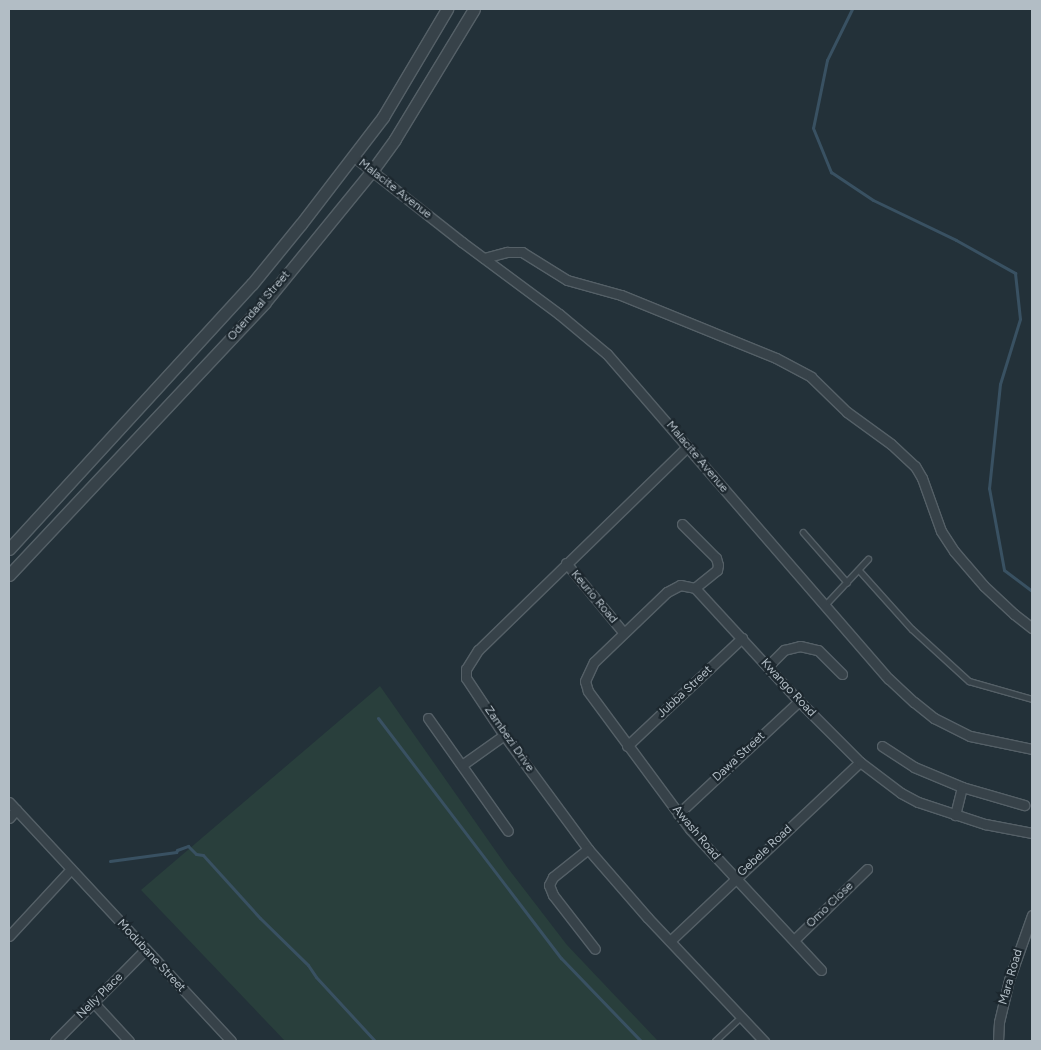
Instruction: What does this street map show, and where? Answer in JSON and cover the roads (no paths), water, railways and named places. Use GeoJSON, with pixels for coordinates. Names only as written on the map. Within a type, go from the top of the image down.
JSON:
{"type":"FeatureCollection","features":[{"type":"Feature","properties":{"kind":"street","name":"Odendaal Street"},"geometry":{"type":"LineString","coordinates":[[9,549],[252,284],[354,157],[383,117],[447,9]]}},
{"type":"Feature","properties":{"kind":"street","name":"Odendaal Street"},"geometry":{"type":"LineString","coordinates":[[9,575],[265,302],[372,171],[426,90],[474,9]]}},
{"type":"Feature","properties":{"kind":"street","name":"Malacite Avenue"},"geometry":{"type":"LineString","coordinates":[[354,157],[595,342],[628,376],[687,447],[889,679],[934,718],[970,736],[1032,749]]}},
{"type":"Feature","properties":{"kind":"street"},"geometry":{"type":"LineString","coordinates":[[484,258],[507,252],[522,252],[567,280],[621,295],[801,370],[847,412],[891,444],[910,461],[922,478],[941,531],[954,551],[984,586],[1032,628]]}},
{"type":"Feature","properties":{"kind":"street","name":"Zambezi Drive"},"geometry":{"type":"LineString","coordinates":[[687,447],[478,650],[466,669],[466,678],[504,735],[588,849],[670,941],[764,1041]]}},
{"type":"Feature","properties":{"kind":"street"},"geometry":{"type":"LineString","coordinates":[[623,632],[667,592],[680,585],[695,588],[717,570],[716,558],[682,524]]}},
{"type":"Feature","properties":{"kind":"street","name":"Keurio Road"},"geometry":{"type":"LineString","coordinates":[[566,563],[623,632]]}},
{"type":"Feature","properties":{"kind":"street","name":"Kwango Road"},"geometry":{"type":"LineString","coordinates":[[695,588],[799,701],[860,762],[910,798],[985,824],[1032,832]]}},
{"type":"Feature","properties":{"kind":"street","name":"Awash Road"},"geometry":{"type":"LineString","coordinates":[[623,632],[594,662],[587,675],[586,684],[599,707],[678,814],[821,970]]}},
{"type":"Feature","properties":{"kind":"street","name":"Jubba Street"},"geometry":{"type":"LineString","coordinates":[[627,746],[742,638]]}},
{"type":"Feature","properties":{"kind":"street"},"geometry":{"type":"LineString","coordinates":[[768,666],[784,650],[800,646],[818,650],[842,674]]}},
{"type":"Feature","properties":{"kind":"street","name":"Dawa Street"},"geometry":{"type":"LineString","coordinates":[[678,814],[799,701]]}},
{"type":"Feature","properties":{"kind":"street"},"geometry":{"type":"LineString","coordinates":[[428,718],[508,831]]}},
{"type":"Feature","properties":{"kind":"street"},"geometry":{"type":"LineString","coordinates":[[462,765],[504,735]]}},
{"type":"Feature","properties":{"kind":"street"},"geometry":{"type":"LineString","coordinates":[[882,746],[914,767],[962,787],[1024,804]]}},
{"type":"Feature","properties":{"kind":"street","name":"Gebele Road"},"geometry":{"type":"LineString","coordinates":[[670,941],[860,762]]}},
{"type":"Feature","properties":{"kind":"street"},"geometry":{"type":"LineString","coordinates":[[955,814],[962,787]]}},
{"type":"Feature","properties":{"kind":"street","name":"Modubane Street"},"geometry":{"type":"LineString","coordinates":[[9,802],[231,1041]]}},
{"type":"Feature","properties":{"kind":"street"},"geometry":{"type":"LineString","coordinates":[[9,818],[16,810]]}},
{"type":"Feature","properties":{"kind":"street"},"geometry":{"type":"LineString","coordinates":[[588,849],[553,877],[550,885],[553,895],[595,949]]}},
{"type":"Feature","properties":{"kind":"street"},"geometry":{"type":"LineString","coordinates":[[9,936],[71,869]]}},
{"type":"Feature","properties":{"kind":"street","name":"Omo Close"},"geometry":{"type":"LineString","coordinates":[[794,940],[867,869]]}},
{"type":"Feature","properties":{"kind":"street","name":"Mara Road"},"geometry":{"type":"LineString","coordinates":[[998,1041],[999,1022],[1009,980],[1032,915]]}},
{"type":"Feature","properties":{"kind":"street","name":"Nelly Place"},"geometry":{"type":"LineString","coordinates":[[55,1041],[145,950]]}},
{"type":"Feature","properties":{"kind":"street"},"geometry":{"type":"LineString","coordinates":[[93,1002],[129,1041]]}},
{"type":"Feature","properties":{"kind":"lane"},"geometry":{"type":"LineString","coordinates":[[802,532],[847,582]]}},
{"type":"Feature","properties":{"kind":"lane"},"geometry":{"type":"LineString","coordinates":[[825,605],[868,559]]}},
{"type":"Feature","properties":{"kind":"lane"},"geometry":{"type":"LineString","coordinates":[[858,570],[912,629],[969,681],[1032,699]]}},
{"type":"Feature","properties":{"kind":"lane"},"geometry":{"type":"LineString","coordinates":[[715,1041],[741,1017]]}},
{"type":"Feature","properties":{"kind":"waterway"},"geometry":{"type":"LineString","coordinates":[[852,9],[827,60],[813,128],[831,172],[873,200],[956,240],[1015,273],[1020,319],[1000,384],[989,488],[1004,570],[1032,591]]}},
{"type":"Feature","properties":{"kind":"waterway"},"geometry":{"type":"LineString","coordinates":[[378,718],[561,958],[641,1041]]}},
{"type":"Feature","properties":{"kind":"waterway"},"geometry":{"type":"LineString","coordinates":[[110,861],[176,852],[188,846],[196,854],[203,855],[260,918],[308,965],[316,977],[375,1041]]}}]}
